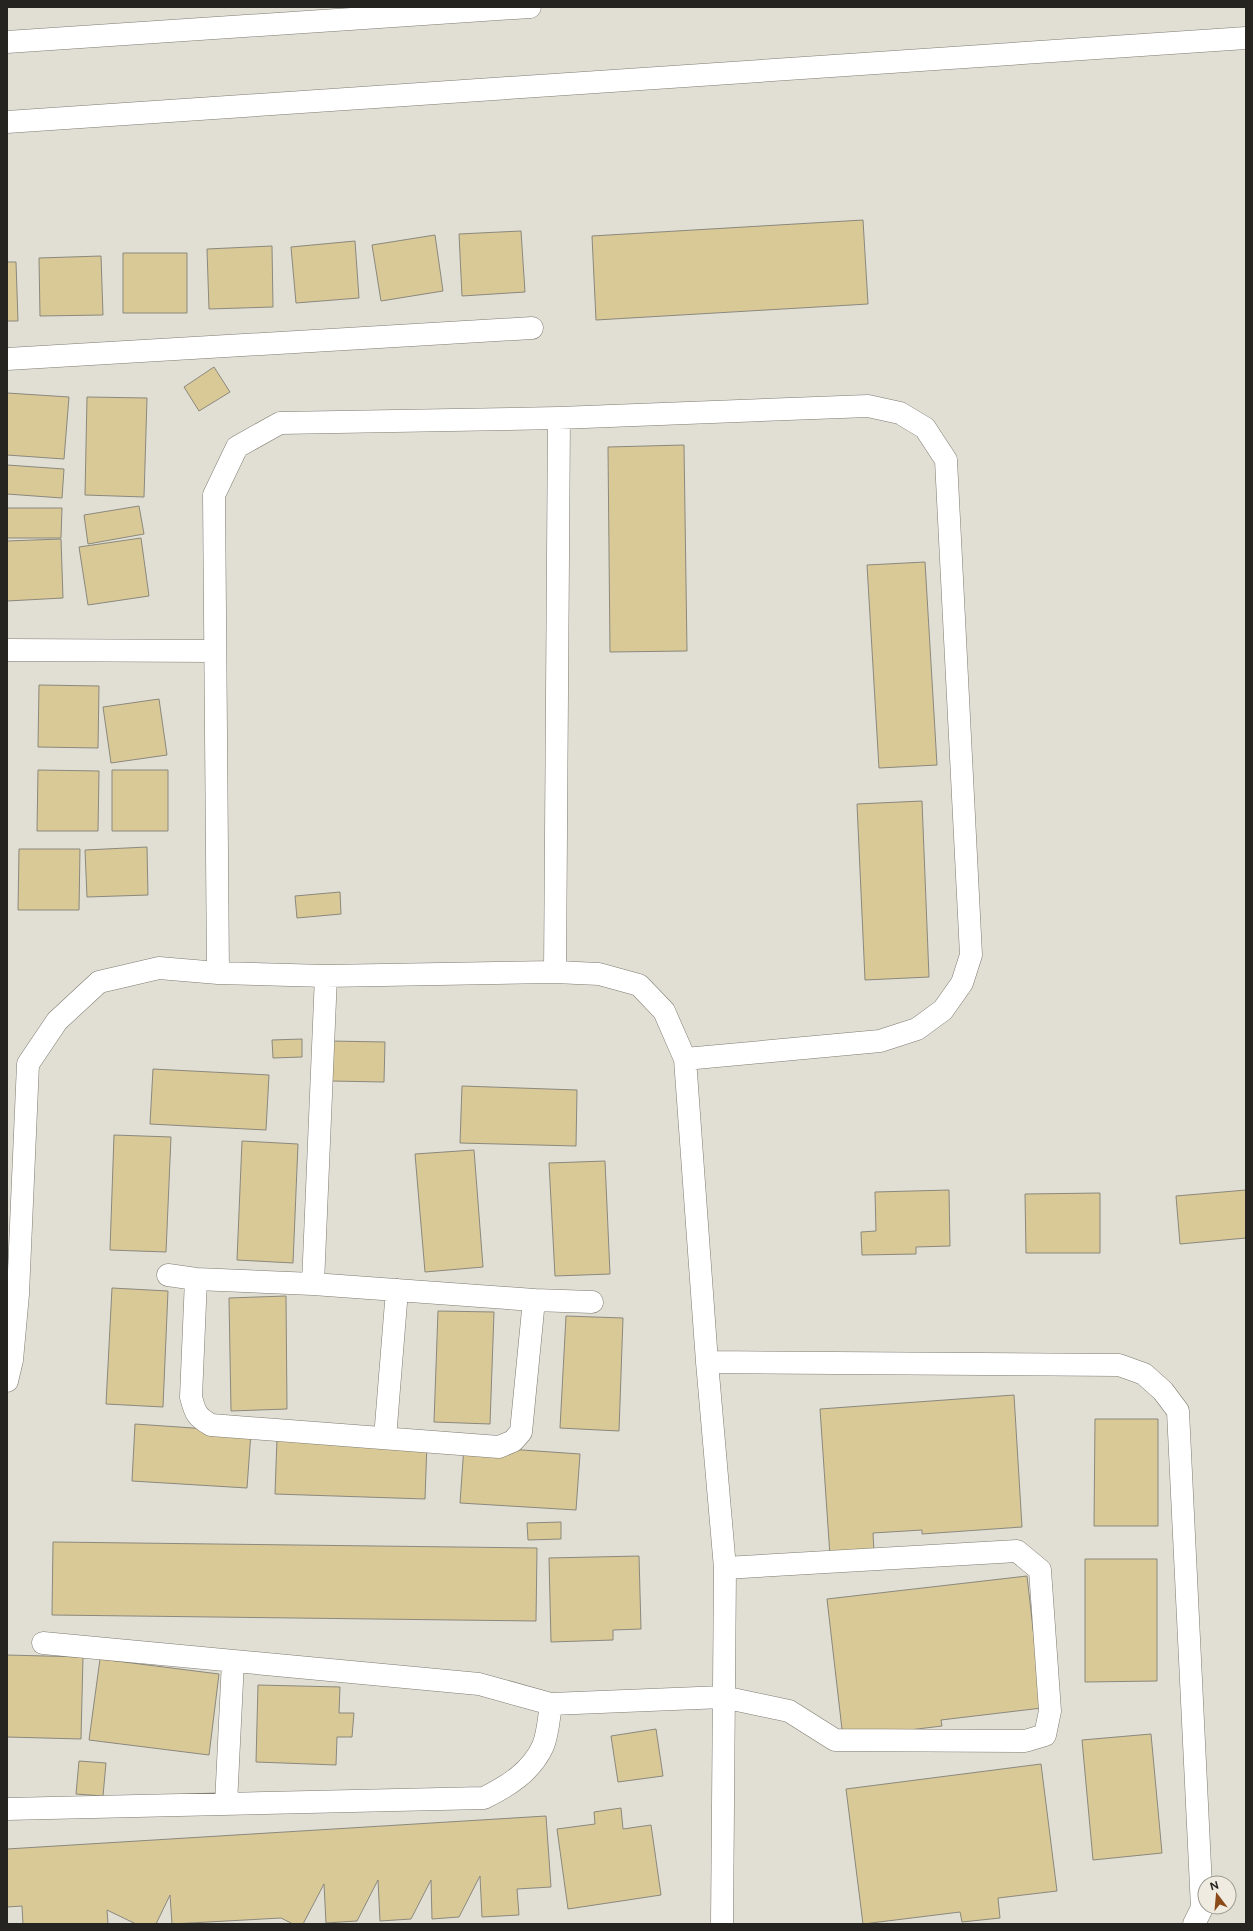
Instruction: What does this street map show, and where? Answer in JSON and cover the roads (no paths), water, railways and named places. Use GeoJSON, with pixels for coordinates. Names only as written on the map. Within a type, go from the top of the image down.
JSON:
{"type":"FeatureCollection","features":[{"type":"Feature","properties":{"kind":"street"},"geometry":{"type":"LineString","coordinates":[[7,42],[530,7]]}},
{"type":"Feature","properties":{"kind":"street"},"geometry":{"type":"LineString","coordinates":[[7,122],[1246,38]]}},
{"type":"Feature","properties":{"kind":"street"},"geometry":{"type":"LineString","coordinates":[[7,359],[532,328]]}},
{"type":"Feature","properties":{"kind":"street"},"geometry":{"type":"LineString","coordinates":[[218,973],[214,495],[237,447],[280,423],[559,418],[868,406],[900,413],[925,428],[946,460],[971,954],[962,983],[943,1010],[917,1029],[880,1041],[685,1059]]}},
{"type":"Feature","properties":{"kind":"street"},"geometry":{"type":"LineString","coordinates":[[555,972],[559,418]]}},
{"type":"Feature","properties":{"kind":"street"},"geometry":{"type":"LineString","coordinates":[[7,650],[216,651]]}},
{"type":"Feature","properties":{"kind":"street"},"geometry":{"type":"LineString","coordinates":[[7,1380],[12,1360],[18,1294],[28,1064],[57,1022],[99,982],[159,968],[218,973],[326,976],[555,972],[599,974],[639,985],[664,1011],[685,1059],[707,1362],[725,1568],[722,1924]]}},
{"type":"Feature","properties":{"kind":"street"},"geometry":{"type":"LineString","coordinates":[[313,1284],[326,976]]}},
{"type":"Feature","properties":{"kind":"street"},"geometry":{"type":"LineString","coordinates":[[168,1275],[196,1279],[313,1284],[534,1300],[592,1302]]}},
{"type":"Feature","properties":{"kind":"street"},"geometry":{"type":"LineString","coordinates":[[196,1279],[191,1397],[195,1411],[200,1418],[211,1425],[499,1447],[513,1442],[521,1432],[534,1300]]}},
{"type":"Feature","properties":{"kind":"street"},"geometry":{"type":"LineString","coordinates":[[385,1438],[396,1290]]}},
{"type":"Feature","properties":{"kind":"street"},"geometry":{"type":"LineString","coordinates":[[707,1362],[1119,1365],[1144,1374],[1163,1391],[1178,1411],[1202,1908],[1194,1924]]}},
{"type":"Feature","properties":{"kind":"street"},"geometry":{"type":"LineString","coordinates":[[43,1643],[479,1684],[551,1704],[723,1698],[789,1711],[834,1740],[1025,1741],[1045,1735],[1050,1711],[1040,1570],[1017,1551],[725,1568]]}},
{"type":"Feature","properties":{"kind":"street"},"geometry":{"type":"LineString","coordinates":[[226,1804],[233,1661]]}},
{"type":"Feature","properties":{"kind":"street"},"geometry":{"type":"LineString","coordinates":[[7,1809],[484,1798],[503,1789],[524,1773],[543,1746],[551,1704]]}}]}
